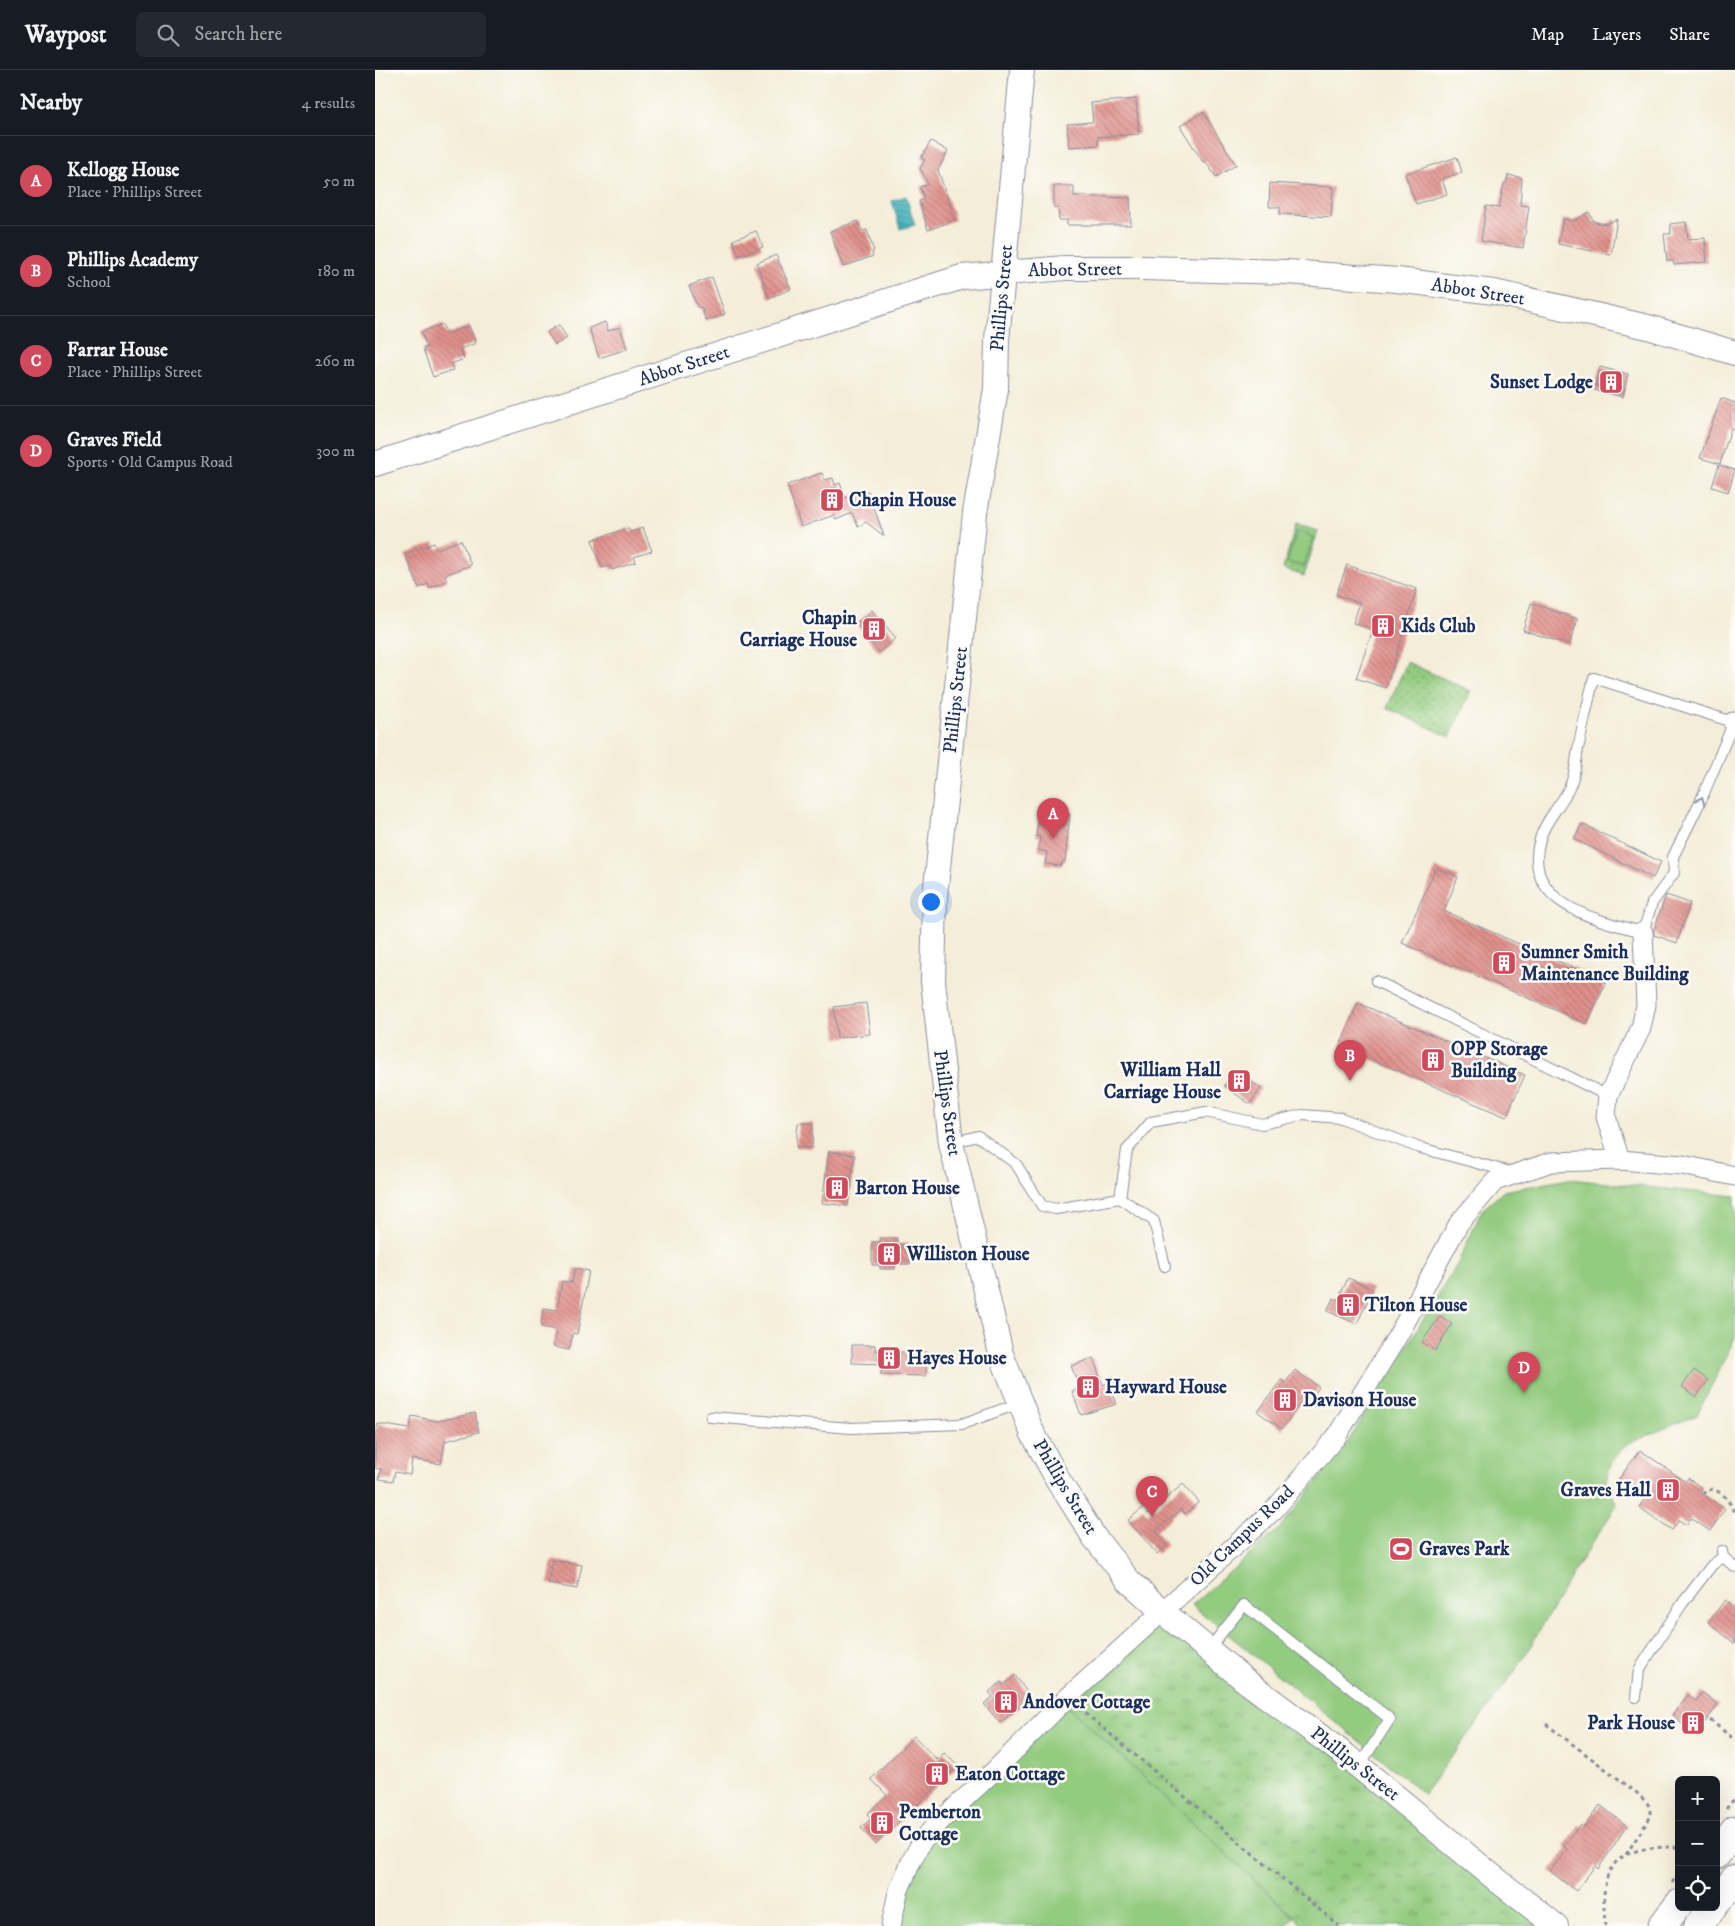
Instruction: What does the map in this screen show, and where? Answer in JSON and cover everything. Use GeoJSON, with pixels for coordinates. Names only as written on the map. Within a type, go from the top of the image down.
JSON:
{"type":"FeatureCollection","features":[{"type":"Feature","properties":{"kind":"main road"},"geometry":{"type":"LineString","coordinates":[[1720,1850],[1735,1830]]}},
{"type":"Feature","properties":{"kind":"main road"},"geometry":{"type":"LineString","coordinates":[[1720,1898],[1735,1879]]}},
{"type":"Feature","properties":{"kind":"main road"},"geometry":{"type":"LineString","coordinates":[[1662,1926],[1675,1909]]}},
{"type":"Feature","properties":{"kind":"main road"},"geometry":{"type":"LineString","coordinates":[[1698,1926],[1710,1911]]}},
{"type":"Feature","properties":{"kind":"street","name":"Phillips Street"},"geometry":{"type":"LineString","coordinates":[[1022,70],[997,340],[996,389],[975,513],[935,896],[933,981],[951,1144],[1001,1354],[1046,1458],[1094,1538],[1129,1581],[1208,1650],[1359,1766],[1556,1926]]}},
{"type":"Feature","properties":{"kind":"street","name":"Abbot Street"},"geometry":{"type":"LineString","coordinates":[[375,464],[963,276],[1004,272],[1065,268],[1143,268],[1287,272],[1397,280],[1495,292],[1647,328],[1735,353]]}},
{"type":"Feature","properties":{"kind":"street"},"geometry":{"type":"LineString","coordinates":[[1620,1160],[1606,1117],[1608,1096],[1641,1028],[1646,1004],[1643,932]]}},
{"type":"Feature","properties":{"kind":"street","name":"Old Campus Road"},"geometry":{"type":"LineString","coordinates":[[891,1926],[898,1892],[922,1841],[953,1808],[995,1770],[1067,1698],[1274,1510],[1336,1437],[1400,1332],[1459,1223],[1495,1181],[1551,1162],[1620,1160],[1681,1164],[1735,1176]]}},
{"type":"Feature","properties":{"kind":"lane"},"geometry":{"type":"LineString","coordinates":[[1594,678],[1734,721],[1683,840],[1673,857],[1674,873],[1652,903],[1643,932],[1596,920],[1566,905],[1543,886],[1537,872],[1536,858],[1540,838],[1549,818],[1571,785],[1594,678]]}},
{"type":"Feature","properties":{"kind":"lane"},"geometry":{"type":"LineString","coordinates":[[1376,981],[1608,1096]]}},
{"type":"Feature","properties":{"kind":"lane"},"geometry":{"type":"LineString","coordinates":[[1120,1198],[1127,1150],[1151,1122],[1206,1112],[1262,1124],[1301,1115],[1341,1118],[1417,1147],[1515,1173]]}},
{"type":"Feature","properties":{"kind":"lane"},"geometry":{"type":"LineString","coordinates":[[951,1144],[978,1136],[1016,1164],[1042,1206],[1056,1209],[1120,1198],[1153,1222],[1165,1266]]}},
{"type":"Feature","properties":{"kind":"lane"},"geometry":{"type":"LineString","coordinates":[[711,1418],[851,1428],[962,1424],[1021,1403]]}},
{"type":"Feature","properties":{"kind":"lane"},"geometry":{"type":"LineString","coordinates":[[1636,1697],[1639,1670],[1682,1604],[1722,1554],[1735,1567]]}},
{"type":"Feature","properties":{"kind":"lane"},"geometry":{"type":"LineString","coordinates":[[1208,1650],[1244,1605],[1390,1719],[1359,1766]]}},
{"type":"Feature","properties":{"kind":"path"},"geometry":{"type":"LineString","coordinates":[[1702,1494],[1712,1489],[1721,1492],[1729,1500],[1735,1515]]}},
{"type":"Feature","properties":{"kind":"path"},"geometry":{"type":"LineString","coordinates":[[1067,1698],[1339,1926]]}},
{"type":"Feature","properties":{"kind":"path"},"geometry":{"type":"LineString","coordinates":[[1710,1720],[1735,1740]]}},
{"type":"Feature","properties":{"kind":"path"},"geometry":{"type":"LineString","coordinates":[[1546,1724],[1648,1804],[1651,1816],[1625,1856]]}},
{"type":"Feature","properties":{"kind":"path"},"geometry":{"type":"LineString","coordinates":[[1606,1926],[1604,1890],[1608,1871],[1615,1861],[1642,1850],[1675,1847]]}},
{"type":"Feature","properties":{"kind":"green space"},"geometry":{"type":"Polygon","coordinates":[[[1296,524],[1318,531],[1304,576],[1283,569],[1296,524]]]}},
{"type":"Feature","properties":{"kind":"green space"},"geometry":{"type":"Polygon","coordinates":[[[1297,531],[1313,537],[1304,567],[1287,562],[1297,531]]]}},
{"type":"Feature","properties":{"kind":"green space"},"geometry":{"type":"Polygon","coordinates":[[[1407,662],[1471,691],[1450,737],[1387,708],[1407,662]]]}},
{"type":"Feature","properties":{"kind":"green space"},"geometry":{"type":"Polygon","coordinates":[[[1569,1179],[1735,1196],[1735,1338],[1697,1415],[1625,1445],[1611,1464],[1606,1482],[1617,1505],[1581,1560],[1520,1664],[1424,1794],[1192,1605],[1281,1527],[1346,1445],[1458,1263],[1482,1210],[1504,1191],[1569,1179]]]}},
{"type":"Feature","properties":{"kind":"green space"},"geometry":{"type":"Polygon","coordinates":[[[1163,1612],[1563,1926],[1304,1926],[1063,1702],[1163,1612]]]}},
{"type":"Feature","properties":{"kind":"green space"},"geometry":{"type":"Polygon","coordinates":[[[1063,1702],[1294,1917],[1286,1926],[892,1926],[922,1841],[1063,1702]]]}},
{"type":"Feature","properties":{"kind":"water"},"geometry":{"type":"Polygon","coordinates":[[[906,196],[915,225],[900,229],[892,201],[906,196]]]}},
{"type":"Feature","properties":{"kind":"building"},"geometry":{"type":"Polygon","coordinates":[[[1136,99],[1139,134],[1098,137],[1098,145],[1069,147],[1067,124],[1093,122],[1091,103],[1136,99]]]}},
{"type":"Feature","properties":{"kind":"building"},"geometry":{"type":"Polygon","coordinates":[[[1203,112],[1236,165],[1216,177],[1205,161],[1203,162],[1180,126],[1203,112]]]}},
{"type":"Feature","properties":{"kind":"building"},"geometry":{"type":"Polygon","coordinates":[[[931,141],[948,151],[938,170],[955,220],[928,230],[919,201],[924,199],[920,187],[928,184],[920,168],[925,160],[921,158],[931,141]]]}},
{"type":"Feature","properties":{"kind":"building"},"geometry":{"type":"Polygon","coordinates":[[[1457,157],[1462,172],[1442,179],[1447,194],[1416,204],[1405,174],[1457,157]]]}},
{"type":"Feature","properties":{"kind":"building"},"geometry":{"type":"Polygon","coordinates":[[[1508,175],[1522,178],[1520,205],[1529,206],[1523,248],[1481,241],[1486,206],[1499,208],[1504,183],[1506,183],[1508,175]]]}},
{"type":"Feature","properties":{"kind":"building"},"geometry":{"type":"Polygon","coordinates":[[[1270,183],[1333,187],[1331,217],[1280,214],[1280,207],[1269,207],[1270,183]]]}},
{"type":"Feature","properties":{"kind":"building"},"geometry":{"type":"Polygon","coordinates":[[[1054,186],[1074,186],[1074,196],[1130,198],[1131,225],[1067,225],[1067,220],[1059,220],[1058,208],[1054,208],[1054,186]]]}},
{"type":"Feature","properties":{"kind":"building"},"geometry":{"type":"Polygon","coordinates":[[[1589,212],[1594,222],[1606,224],[1617,219],[1611,255],[1558,244],[1563,219],[1573,221],[1589,212]]]}},
{"type":"Feature","properties":{"kind":"building"},"geometry":{"type":"Polygon","coordinates":[[[858,221],[862,231],[867,230],[874,251],[872,252],[873,256],[843,267],[830,231],[858,221]]]}},
{"type":"Feature","properties":{"kind":"building"},"geometry":{"type":"Polygon","coordinates":[[[1686,222],[1688,239],[1705,238],[1707,262],[1674,265],[1673,261],[1667,261],[1664,234],[1671,234],[1670,224],[1686,222]]]}},
{"type":"Feature","properties":{"kind":"building"},"geometry":{"type":"Polygon","coordinates":[[[756,231],[763,247],[739,256],[733,240],[756,231]]]}},
{"type":"Feature","properties":{"kind":"building"},"geometry":{"type":"Polygon","coordinates":[[[776,255],[791,289],[769,298],[757,263],[776,255]]]}},
{"type":"Feature","properties":{"kind":"building"},"geometry":{"type":"Polygon","coordinates":[[[712,277],[725,314],[706,321],[701,307],[698,308],[689,286],[712,277]]]}},
{"type":"Feature","properties":{"kind":"building"},"geometry":{"type":"Polygon","coordinates":[[[605,322],[608,331],[620,327],[627,349],[599,358],[589,328],[605,322]]]}},
{"type":"Feature","properties":{"kind":"building"},"geometry":{"type":"Polygon","coordinates":[[[442,324],[447,334],[469,326],[476,343],[460,349],[464,359],[451,364],[453,370],[433,377],[423,349],[427,347],[421,332],[442,324]]]}},
{"type":"Feature","properties":{"kind":"building"},"geometry":{"type":"Polygon","coordinates":[[[559,325],[567,338],[555,345],[547,332],[559,325]]]}},
{"type":"Feature","properties":{"kind":"building","name":"Sunset Lodge"},"geometry":{"type":"Polygon","coordinates":[[[1600,367],[1628,374],[1623,397],[1594,390],[1600,367]]]}},
{"type":"Feature","properties":{"kind":"building"},"geometry":{"type":"Polygon","coordinates":[[[1721,398],[1735,403],[1735,429],[1731,428],[1720,464],[1700,458],[1721,398]]]}},
{"type":"Feature","properties":{"kind":"building"},"geometry":{"type":"Polygon","coordinates":[[[1719,465],[1735,470],[1728,492],[1712,487],[1719,465]]]}},
{"type":"Feature","properties":{"kind":"building","name":"Chapin House"},"geometry":{"type":"Polygon","coordinates":[[[822,473],[825,480],[833,478],[835,485],[840,483],[845,498],[868,491],[884,536],[866,522],[858,526],[852,513],[836,520],[834,515],[801,527],[787,485],[822,473]]]}},
{"type":"Feature","properties":{"kind":"building"},"geometry":{"type":"Polygon","coordinates":[[[628,528],[630,532],[643,528],[652,551],[634,557],[636,562],[612,570],[610,566],[602,568],[592,540],[628,528]]]}},
{"type":"Feature","properties":{"kind":"building"},"geometry":{"type":"Polygon","coordinates":[[[461,540],[471,565],[445,575],[447,581],[429,588],[428,584],[419,588],[405,554],[434,543],[437,549],[461,540]]]}},
{"type":"Feature","properties":{"kind":"building","name":"Kids Club"},"geometry":{"type":"Polygon","coordinates":[[[1347,565],[1417,589],[1386,688],[1356,678],[1373,630],[1353,623],[1360,603],[1336,595],[1347,565]]]}},
{"type":"Feature","properties":{"kind":"building"},"geometry":{"type":"Polygon","coordinates":[[[1531,603],[1578,619],[1569,645],[1523,630],[1531,603]]]}},
{"type":"Feature","properties":{"kind":"building","name":"Chapin Carriage House"},"geometry":{"type":"Polygon","coordinates":[[[872,610],[896,638],[879,652],[856,624],[872,610]]]}},
{"type":"Feature","properties":{"kind":"building"},"geometry":{"type":"Polygon","coordinates":[[[1039,811],[1070,814],[1065,862],[1062,862],[1061,866],[1045,864],[1047,852],[1038,850],[1040,837],[1036,836],[1039,811]]]}},
{"type":"Feature","properties":{"kind":"building"},"geometry":{"type":"Polygon","coordinates":[[[1582,824],[1661,862],[1653,878],[1574,839],[1582,824]]]}},
{"type":"Feature","properties":{"kind":"building","name":"Sumner Smith Maintenance Building"},"geometry":{"type":"Polygon","coordinates":[[[1436,868],[1458,877],[1444,911],[1606,982],[1587,1024],[1402,943],[1436,868]]]}},
{"type":"Feature","properties":{"kind":"building"},"geometry":{"type":"Polygon","coordinates":[[[1666,895],[1690,903],[1677,943],[1654,935],[1666,895]]]}},
{"type":"Feature","properties":{"kind":"building"},"geometry":{"type":"Polygon","coordinates":[[[866,1003],[870,1034],[837,1038],[834,1007],[866,1003]]]}},
{"type":"Feature","properties":{"kind":"building","name":"OPP Storage Building"},"geometry":{"type":"Polygon","coordinates":[[[1358,1003],[1525,1075],[1506,1117],[1340,1046],[1358,1003]]]}},
{"type":"Feature","properties":{"kind":"building","name":"William Hall Carriage House"},"geometry":{"type":"Polygon","coordinates":[[[1234,1071],[1261,1088],[1250,1104],[1224,1086],[1234,1071]]]}},
{"type":"Feature","properties":{"kind":"building"},"geometry":{"type":"Polygon","coordinates":[[[798,1123],[813,1123],[812,1148],[796,1147],[798,1123]]]}},
{"type":"Feature","properties":{"kind":"building","name":"Barton House"},"geometry":{"type":"Polygon","coordinates":[[[829,1151],[855,1155],[848,1206],[822,1203],[829,1151]]]}},
{"type":"Feature","properties":{"kind":"building","name":"Williston House"},"geometry":{"type":"Polygon","coordinates":[[[880,1238],[897,1238],[897,1244],[910,1244],[910,1264],[895,1264],[895,1269],[880,1269],[880,1265],[872,1265],[872,1242],[880,1242],[880,1238]]]}},
{"type":"Feature","properties":{"kind":"building"},"geometry":{"type":"Polygon","coordinates":[[[575,1268],[589,1271],[577,1334],[573,1333],[569,1350],[553,1347],[556,1330],[541,1327],[541,1322],[544,1308],[557,1310],[562,1281],[572,1283],[575,1268]]]}},
{"type":"Feature","properties":{"kind":"building","name":"Tilton House"},"geometry":{"type":"Polygon","coordinates":[[[1348,1278],[1373,1289],[1357,1324],[1327,1311],[1333,1298],[1338,1300],[1348,1278]]]}},
{"type":"Feature","properties":{"kind":"building"},"geometry":{"type":"Polygon","coordinates":[[[1440,1316],[1452,1324],[1435,1351],[1422,1342],[1440,1316]]]}},
{"type":"Feature","properties":{"kind":"building","name":"Hayes House"},"geometry":{"type":"Polygon","coordinates":[[[852,1345],[875,1345],[875,1350],[885,1352],[926,1352],[926,1376],[881,1375],[882,1364],[852,1363],[852,1345]]]}},
{"type":"Feature","properties":{"kind":"building","name":"Hayward House"},"geometry":{"type":"Polygon","coordinates":[[[1093,1358],[1103,1385],[1108,1383],[1117,1404],[1081,1415],[1072,1391],[1080,1388],[1071,1366],[1093,1358]]]}},
{"type":"Feature","properties":{"kind":"building","name":"Davison House"},"geometry":{"type":"Polygon","coordinates":[[[1295,1370],[1319,1387],[1309,1402],[1304,1398],[1282,1429],[1258,1412],[1281,1380],[1285,1383],[1295,1370]]]}},
{"type":"Feature","properties":{"kind":"building"},"geometry":{"type":"Polygon","coordinates":[[[1694,1370],[1708,1380],[1696,1397],[1682,1387],[1694,1370]]]}},
{"type":"Feature","properties":{"kind":"building"},"geometry":{"type":"Polygon","coordinates":[[[475,1413],[479,1432],[445,1441],[441,1464],[412,1459],[410,1475],[395,1472],[393,1481],[379,1479],[381,1469],[375,1468],[375,1435],[378,1424],[410,1429],[412,1416],[438,1421],[475,1413]]]}},
{"type":"Feature","properties":{"kind":"building","name":"Graves Hall"},"geometry":{"type":"Polygon","coordinates":[[[1640,1450],[1686,1482],[1688,1478],[1702,1488],[1700,1492],[1725,1509],[1710,1531],[1691,1518],[1686,1525],[1679,1520],[1672,1530],[1639,1507],[1646,1497],[1619,1479],[1640,1450]]]}},
{"type":"Feature","properties":{"kind":"building"},"geometry":{"type":"Polygon","coordinates":[[[1183,1484],[1199,1502],[1185,1514],[1181,1509],[1156,1531],[1167,1545],[1157,1554],[1128,1520],[1143,1508],[1148,1514],[1183,1484]]]}},
{"type":"Feature","properties":{"kind":"building"},"geometry":{"type":"Polygon","coordinates":[[[552,1560],[582,1565],[577,1589],[548,1584],[552,1560]]]}},
{"type":"Feature","properties":{"kind":"building"},"geometry":{"type":"Polygon","coordinates":[[[1725,1600],[1735,1608],[1735,1644],[1708,1622],[1725,1600]]]}},
{"type":"Feature","properties":{"kind":"building","name":"Andover Cottage"},"geometry":{"type":"Polygon","coordinates":[[[1015,1675],[1031,1698],[1000,1723],[984,1704],[993,1697],[989,1692],[1001,1682],[1004,1685],[1015,1675]]]}},
{"type":"Feature","properties":{"kind":"building","name":"Park House"},"geometry":{"type":"Polygon","coordinates":[[[1702,1692],[1718,1705],[1696,1734],[1672,1715],[1688,1695],[1696,1701],[1702,1692]]]}},
{"type":"Feature","properties":{"kind":"building"},"geometry":{"type":"Polygon","coordinates":[[[914,1736],[937,1760],[944,1753],[958,1766],[876,1844],[861,1828],[871,1818],[867,1814],[887,1795],[871,1779],[914,1736]]]}},
{"type":"Feature","properties":{"kind":"building"},"geometry":{"type":"Polygon","coordinates":[[[1600,1805],[1627,1826],[1598,1869],[1595,1866],[1576,1891],[1550,1871],[1567,1849],[1564,1846],[1580,1825],[1583,1828],[1600,1805]]]}},
{"type":"Feature","properties":{"kind":"place","name":"Sunset Lodge"},"geometry":{"type":"Point","coordinates":[1611,382]}},
{"type":"Feature","properties":{"kind":"place","name":"Chapin House"},"geometry":{"type":"Point","coordinates":[832,500]}},
{"type":"Feature","properties":{"kind":"place","name":"Kids Club"},"geometry":{"type":"Point","coordinates":[1383,626]}},
{"type":"Feature","properties":{"kind":"place","name":"Chapin Carriage House"},"geometry":{"type":"Point","coordinates":[874,629]}},
{"type":"Feature","properties":{"kind":"place","name":"Kellogg House"},"geometry":{"type":"Point","coordinates":[1053,839]}},
{"type":"Feature","properties":{"kind":"place","name":"Sumner Smith Maintenance Building"},"geometry":{"type":"Point","coordinates":[1504,963]}},
{"type":"Feature","properties":{"kind":"place","name":"OPP Storage Building"},"geometry":{"type":"Point","coordinates":[1433,1060]}},
{"type":"Feature","properties":{"kind":"place","name":"William Hall Carriage House"},"geometry":{"type":"Point","coordinates":[1239,1081]}},
{"type":"Feature","properties":{"kind":"place","name":"Phillips Academy"},"geometry":{"type":"Point","coordinates":[1350,1081]}},
{"type":"Feature","properties":{"kind":"place","name":"Barton House"},"geometry":{"type":"Point","coordinates":[837,1188]}},
{"type":"Feature","properties":{"kind":"place","name":"Williston House"},"geometry":{"type":"Point","coordinates":[889,1254]}},
{"type":"Feature","properties":{"kind":"place","name":"Tilton House"},"geometry":{"type":"Point","coordinates":[1348,1305]}},
{"type":"Feature","properties":{"kind":"place","name":"Hayes House"},"geometry":{"type":"Point","coordinates":[889,1358]}},
{"type":"Feature","properties":{"kind":"place","name":"Hayward House"},"geometry":{"type":"Point","coordinates":[1088,1387]}},
{"type":"Feature","properties":{"kind":"place","name":"Graves Field"},"geometry":{"type":"Point","coordinates":[1524,1393]}},
{"type":"Feature","properties":{"kind":"place","name":"Davison House"},"geometry":{"type":"Point","coordinates":[1285,1400]}},
{"type":"Feature","properties":{"kind":"place","name":"Graves Hall"},"geometry":{"type":"Point","coordinates":[1668,1490]}},
{"type":"Feature","properties":{"kind":"place","name":"Farrar House"},"geometry":{"type":"Point","coordinates":[1152,1517]}},
{"type":"Feature","properties":{"kind":"place","name":"Graves Park"},"geometry":{"type":"Point","coordinates":[1401,1549]}},
{"type":"Feature","properties":{"kind":"place","name":"Andover Cottage"},"geometry":{"type":"Point","coordinates":[1006,1702]}},
{"type":"Feature","properties":{"kind":"place","name":"Park House"},"geometry":{"type":"Point","coordinates":[1693,1723]}},
{"type":"Feature","properties":{"kind":"place","name":"Eaton Cottage"},"geometry":{"type":"Point","coordinates":[937,1774]}},
{"type":"Feature","properties":{"kind":"place","name":"Pemberton Cottage"},"geometry":{"type":"Point","coordinates":[882,1823]}}]}
